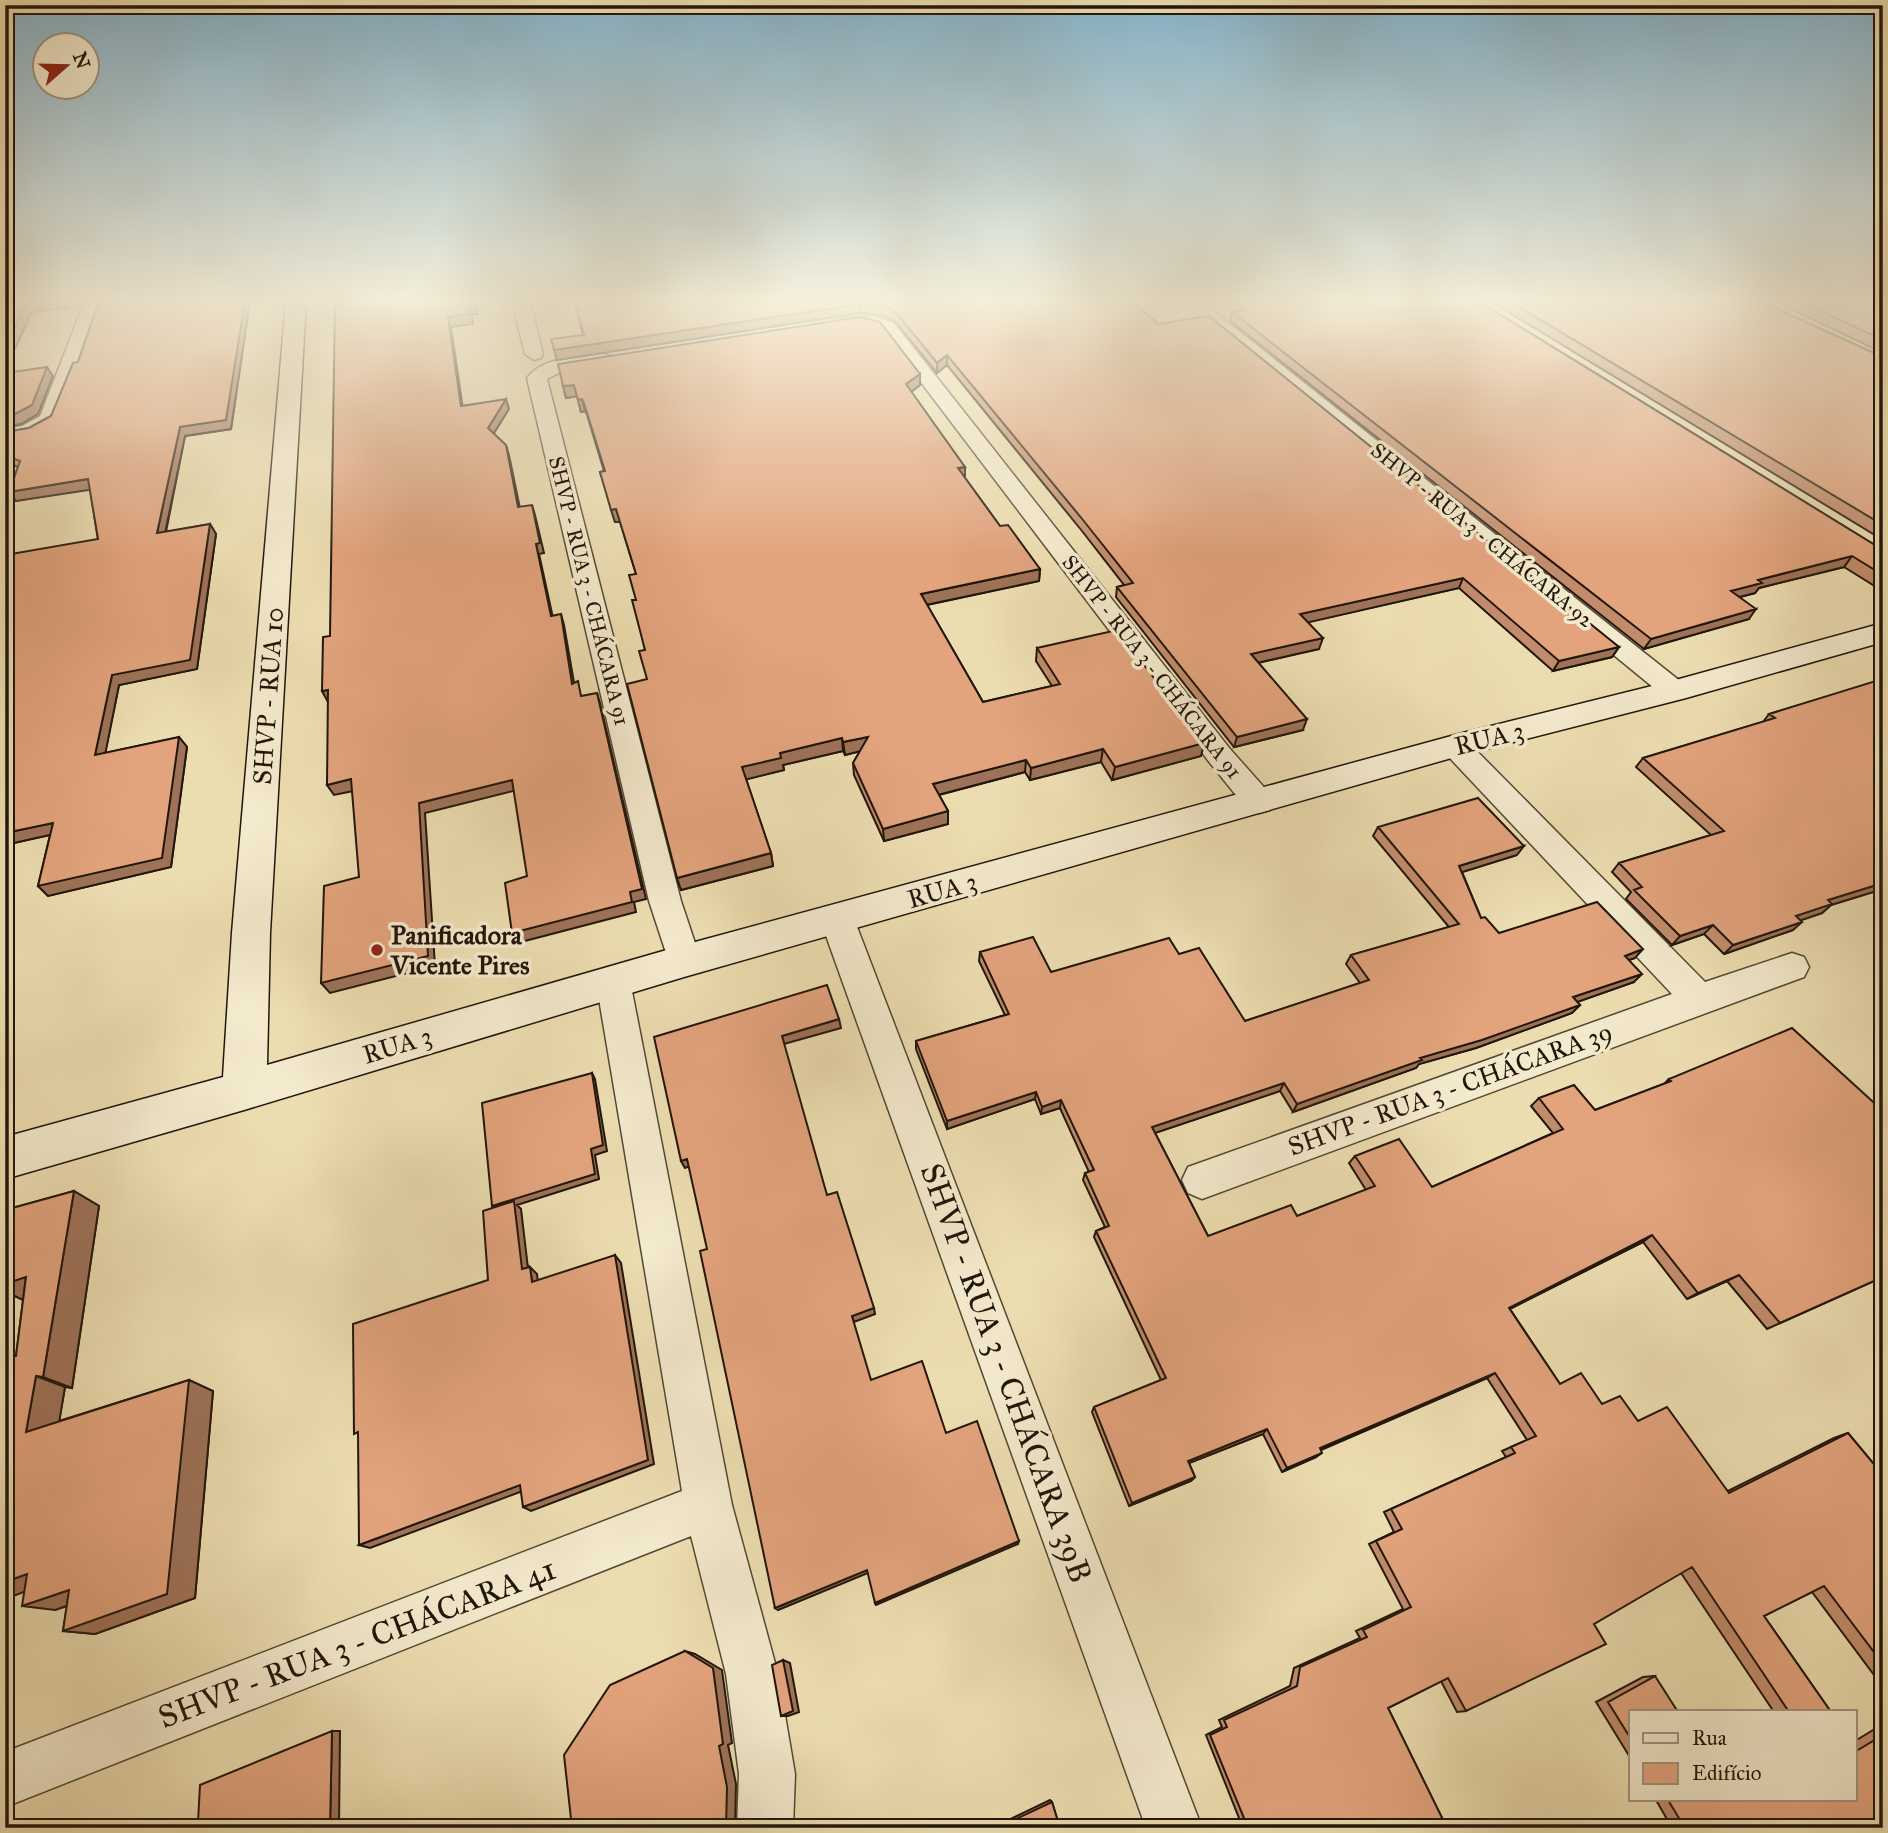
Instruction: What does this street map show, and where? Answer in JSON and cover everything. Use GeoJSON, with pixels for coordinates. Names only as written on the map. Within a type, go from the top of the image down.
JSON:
{"type":"FeatureCollection","features":[{"type":"Feature","properties":{"kind":"main road","name":"SHVP - RUA 10"},"geometry":{"type":"LineString","coordinates":[[244,1091],[251,933],[290,387]]}},
{"type":"Feature","properties":{"kind":"main road","name":"RUA 3"},"geometry":{"type":"LineString","coordinates":[[5,1158],[244,1091],[612,981],[1455,746],[1675,691],[1883,632]]}},
{"type":"Feature","properties":{"kind":"street"},"geometry":{"type":"LineString","coordinates":[[5,435],[28,431],[49,419],[61,387]]}},
{"type":"Feature","properties":{"kind":"street","name":"SHVP - RUA 3 - CHÁCARA 91"},"geometry":{"type":"LineString","coordinates":[[539,387],[665,901],[684,961]]}},
{"type":"Feature","properties":{"kind":"street","name":"SHVP - RUA 3 - CHÁCARA 91"},"geometry":{"type":"LineString","coordinates":[[934,387],[1220,756],[1259,802]]}},
{"type":"Feature","properties":{"kind":"street","name":"SHVP - RUA 3 - CHÁCARA 92"},"geometry":{"type":"LineString","coordinates":[[1297,387],[1675,691]]}},
{"type":"Feature","properties":{"kind":"street"},"geometry":{"type":"LineString","coordinates":[[1455,746],[1699,999]]}},
{"type":"Feature","properties":{"kind":"street","name":"SHVP - RUA 3 - CHÁCARA 39B"},"geometry":{"type":"LineString","coordinates":[[838,919],[1174,1828]]}},
{"type":"Feature","properties":{"kind":"street","name":"SHVP - RUA 3 - CHÁCARA 39"},"geometry":{"type":"LineString","coordinates":[[1202,1180],[1792,967]]}},
{"type":"Feature","properties":{"kind":"street"},"geometry":{"type":"LineString","coordinates":[[612,981],[708,1505],[752,1674],[767,1774],[768,1817],[765,1828]]}},
{"type":"Feature","properties":{"kind":"street","name":"SHVP - RUA 3 - CHÁCARA 41"},"geometry":{"type":"LineString","coordinates":[[5,1780],[708,1505]]}},
{"type":"Feature","properties":{"kind":"building"},"geometry":{"type":"Polygon","coordinates":[[[5,387],[39,387],[32,405],[5,416],[5,387]]]}},
{"type":"Feature","properties":{"kind":"building"},"geometry":{"type":"Polygon","coordinates":[[[63,387],[231,387],[226,420],[180,427],[157,533],[210,524],[190,660],[112,675],[95,755],[179,737],[162,858],[38,886],[53,823],[5,833],[5,555],[98,539],[88,479],[9,492],[20,461],[5,455],[5,432],[29,428],[51,416],[63,387]]]}},
{"type":"Feature","properties":{"kind":"building"},"geometry":{"type":"Polygon","coordinates":[[[334,387],[458,387],[461,406],[506,399],[488,428],[506,445],[518,507],[532,505],[540,543],[536,544],[551,616],[561,614],[572,684],[578,681],[581,696],[597,693],[642,889],[630,892],[632,902],[512,933],[505,883],[527,876],[512,780],[419,803],[428,956],[321,983],[324,886],[359,877],[351,779],[327,785],[328,690],[322,691],[323,637],[330,636],[334,387]]]}},
{"type":"Feature","properties":{"kind":"building"},"geometry":{"type":"Polygon","coordinates":[[[574,387],[908,387],[965,467],[958,468],[1000,526],[1008,525],[1040,569],[921,594],[983,702],[1060,684],[1037,648],[1117,630],[1204,743],[1115,767],[1103,749],[1031,768],[1026,760],[933,784],[948,811],[883,829],[853,763],[868,737],[843,742],[842,738],[780,753],[781,758],[742,767],[771,853],[677,878],[627,684],[647,679],[639,651],[645,650],[632,600],[636,600],[629,575],[636,574],[616,509],[611,510],[600,472],[605,471],[584,403],[582,399],[578,400],[574,387]]]}},
{"type":"Feature","properties":{"kind":"building"},"geometry":{"type":"Polygon","coordinates":[[[973,387],[1296,387],[1619,647],[1559,661],[1463,578],[1300,614],[1323,638],[1251,654],[1307,719],[1237,737],[1117,587],[1133,583],[973,387]]]}},
{"type":"Feature","properties":{"kind":"building"},"geometry":{"type":"Polygon","coordinates":[[[1328,387],[1617,387],[1883,550],[1883,575],[1852,556],[1758,580],[1762,583],[1731,591],[1756,609],[1651,639],[1328,387]]]}},
{"type":"Feature","properties":{"kind":"building"},"geometry":{"type":"Polygon","coordinates":[[[1652,387],[1883,387],[1883,525],[1652,387]]]}},
{"type":"Feature","properties":{"kind":"building"},"geometry":{"type":"Polygon","coordinates":[[[1882,679],[1883,883],[1828,900],[1832,904],[1796,916],[1802,922],[1733,945],[1713,925],[1680,936],[1634,890],[1642,887],[1619,863],[1724,831],[1643,758],[1775,718],[1769,714],[1882,679]]]}},
{"type":"Feature","properties":{"kind":"building"},"geometry":{"type":"Polygon","coordinates":[[[1478,798],[1524,846],[1459,866],[1481,918],[1485,917],[1499,933],[1597,902],[1643,949],[1625,956],[1642,974],[1573,997],[1580,1005],[1482,1040],[1420,1058],[1422,1060],[1297,1104],[1284,1083],[1152,1127],[1208,1236],[1291,1205],[1297,1216],[1375,1186],[1355,1156],[1399,1139],[1432,1187],[1563,1129],[1539,1098],[1574,1085],[1595,1110],[1671,1081],[1669,1079],[1792,1028],[1883,1111],[1883,1277],[1780,1323],[1739,1275],[1698,1293],[1652,1235],[1509,1308],[1560,1384],[1581,1373],[1602,1404],[1620,1396],[1638,1421],[1667,1407],[1729,1493],[1848,1433],[1883,1475],[1883,1664],[1824,1586],[1764,1616],[1830,1710],[1788,1710],[1692,1567],[1594,1624],[1606,1644],[1466,1711],[1448,1678],[1388,1708],[1447,1828],[1248,1828],[1210,1735],[1227,1727],[1224,1720],[1297,1686],[1300,1667],[1367,1637],[1363,1630],[1411,1607],[1376,1541],[1402,1529],[1391,1509],[1515,1453],[1511,1447],[1536,1436],[1495,1373],[1320,1448],[1322,1453],[1287,1468],[1267,1429],[1188,1461],[1195,1477],[1132,1503],[1094,1407],[1166,1378],[1096,1231],[1109,1226],[1085,1173],[1094,1170],[1061,1100],[1042,1107],[1036,1092],[947,1121],[916,1041],[1009,1014],[980,952],[1033,937],[1051,972],[1169,938],[1179,954],[1199,948],[1245,1021],[1369,980],[1351,955],[1459,924],[1378,827],[1478,798]]]}},
{"type":"Feature","properties":{"kind":"building"},"geometry":{"type":"Polygon","coordinates":[[[827,985],[839,1019],[782,1036],[827,1195],[837,1192],[874,1308],[852,1316],[871,1380],[922,1361],[946,1433],[977,1421],[1019,1541],[875,1603],[867,1570],[775,1608],[700,1251],[707,1249],[687,1159],[681,1161],[654,1037],[827,985]]]}},
{"type":"Feature","properties":{"kind":"building"},"geometry":{"type":"Polygon","coordinates":[[[592,1073],[603,1145],[591,1149],[595,1174],[492,1206],[482,1103],[592,1073]]]}},
{"type":"Feature","properties":{"kind":"building"},"geometry":{"type":"Polygon","coordinates":[[[74,1191],[43,1377],[36,1376],[26,1432],[189,1380],[167,1594],[63,1631],[69,1590],[22,1606],[27,1574],[5,1582],[5,1359],[16,1356],[26,1277],[5,1284],[5,1210],[74,1191]]]}},
{"type":"Feature","properties":{"kind":"building"},"geometry":{"type":"Polygon","coordinates":[[[514,1201],[522,1269],[530,1267],[532,1282],[615,1255],[648,1460],[523,1507],[520,1485],[359,1545],[353,1324],[488,1280],[483,1211],[514,1201]]]}},
{"type":"Feature","properties":{"kind":"building"},"geometry":{"type":"Polygon","coordinates":[[[685,1651],[713,1668],[723,1744],[719,1746],[727,1787],[726,1828],[572,1828],[564,1755],[610,1685],[685,1651]]]}},
{"type":"Feature","properties":{"kind":"building"},"geometry":{"type":"Polygon","coordinates":[[[783,1660],[793,1711],[781,1716],[772,1665],[783,1660]]]}},
{"type":"Feature","properties":{"kind":"building"},"geometry":{"type":"Polygon","coordinates":[[[1655,1676],[1677,1710],[1629,1710],[1629,1736],[1608,1702],[1655,1676]]]}},
{"type":"Feature","properties":{"kind":"building"},"geometry":{"type":"Polygon","coordinates":[[[332,1731],[330,1828],[186,1828],[198,1822],[200,1785],[332,1731]]]}},
{"type":"Feature","properties":{"kind":"building"},"geometry":{"type":"Polygon","coordinates":[[[1883,1735],[1883,1828],[1685,1828],[1669,1801],[1856,1801],[1856,1747],[1858,1750],[1883,1735]]]}},
{"type":"Feature","properties":{"kind":"building"},"geometry":{"type":"Polygon","coordinates":[[[1052,1802],[1060,1828],[997,1828],[1052,1802]]]}},
{"type":"Feature","properties":{"kind":"place","name":"Panificadora Vicente Pires"},"geometry":{"type":"Point","coordinates":[377,950]}}]}
